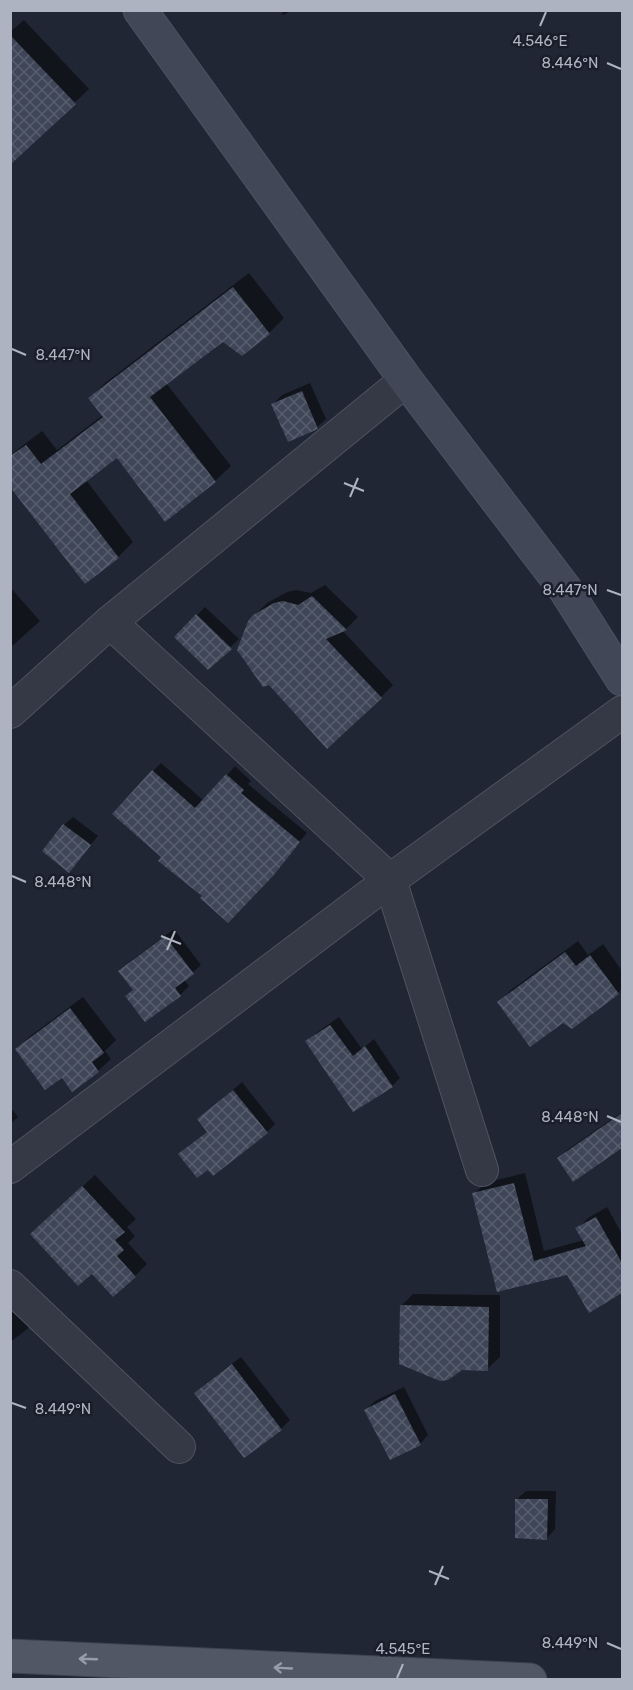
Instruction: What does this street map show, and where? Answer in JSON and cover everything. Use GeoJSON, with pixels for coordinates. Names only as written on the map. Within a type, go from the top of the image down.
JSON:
{"type":"FeatureCollection","features":[{"type":"Feature","properties":{"kind":"main road"},"geometry":{"type":"LineString","coordinates":[[10,1656],[530,1680]]}},
{"type":"Feature","properties":{"kind":"street"},"geometry":{"type":"LineString","coordinates":[[140,10],[406,380],[565,589],[622,679]]}},
{"type":"Feature","properties":{"kind":"street"},"geometry":{"type":"LineString","coordinates":[[10,712],[110,622],[406,380]]}},
{"type":"Feature","properties":{"kind":"street"},"geometry":{"type":"LineString","coordinates":[[110,622],[390,880],[482,1170]]}},
{"type":"Feature","properties":{"kind":"street"},"geometry":{"type":"LineString","coordinates":[[10,1167],[390,880],[622,712]]}},
{"type":"Feature","properties":{"kind":"street"},"geometry":{"type":"LineString","coordinates":[[10,1286],[179,1447]]}},
{"type":"Feature","properties":{"kind":"building"},"geometry":{"type":"Polygon","coordinates":[[[10,35],[76,104],[10,165],[10,35]]]}},
{"type":"Feature","properties":{"kind":"building"},"geometry":{"type":"Polygon","coordinates":[[[233,287],[270,334],[242,356],[223,342],[150,397],[216,482],[165,522],[117,458],[70,494],[119,558],[85,584],[10,487],[10,456],[26,445],[41,464],[103,417],[88,398],[233,287]]]}},
{"type":"Feature","properties":{"kind":"building"},"geometry":{"type":"Polygon","coordinates":[[[302,391],[318,429],[288,442],[271,404],[302,391]]]}},
{"type":"Feature","properties":{"kind":"building"},"geometry":{"type":"Polygon","coordinates":[[[312,596],[347,630],[326,639],[382,698],[327,749],[269,685],[263,687],[237,650],[248,621],[253,615],[274,603],[283,601],[298,605],[312,596]]]}},
{"type":"Feature","properties":{"kind":"building"},"geometry":{"type":"Polygon","coordinates":[[[196,614],[232,649],[208,670],[174,637],[196,614]]]}},
{"type":"Feature","properties":{"kind":"building"},"geometry":{"type":"Polygon","coordinates":[[[152,770],[195,808],[226,774],[244,790],[241,793],[300,842],[273,876],[228,923],[200,898],[202,896],[158,861],[161,857],[112,814],[152,770]]]}},
{"type":"Feature","properties":{"kind":"building"},"geometry":{"type":"Polygon","coordinates":[[[63,824],[91,845],[69,873],[42,851],[63,824]]]}},
{"type":"Feature","properties":{"kind":"building"},"geometry":{"type":"Polygon","coordinates":[[[165,936],[194,974],[175,988],[181,996],[145,1022],[125,996],[133,990],[118,971],[165,936]]]}},
{"type":"Feature","properties":{"kind":"building"},"geometry":{"type":"Polygon","coordinates":[[[565,952],[576,966],[590,955],[619,994],[572,1029],[563,1023],[530,1047],[497,1002],[565,952]]]}},
{"type":"Feature","properties":{"kind":"building"},"geometry":{"type":"Polygon","coordinates":[[[70,1008],[104,1053],[92,1062],[99,1072],[72,1092],[62,1078],[45,1090],[15,1049],[70,1008]]]}},
{"type":"Feature","properties":{"kind":"building"},"geometry":{"type":"Polygon","coordinates":[[[330,1025],[353,1056],[365,1046],[393,1087],[353,1112],[305,1041],[330,1025]]]}},
{"type":"Feature","properties":{"kind":"building"},"geometry":{"type":"Polygon","coordinates":[[[233,1090],[268,1133],[213,1176],[208,1170],[197,1178],[178,1154],[207,1132],[197,1119],[233,1090]]]}},
{"type":"Feature","properties":{"kind":"building"},"geometry":{"type":"Polygon","coordinates":[[[622,1113],[622,1148],[573,1182],[557,1158],[622,1113]]]}},
{"type":"Feature","properties":{"kind":"building"},"geometry":{"type":"Polygon","coordinates":[[[514,1183],[534,1261],[586,1246],[575,1228],[596,1217],[622,1263],[622,1293],[589,1313],[567,1275],[497,1292],[472,1193],[514,1183]]]}},
{"type":"Feature","properties":{"kind":"building"},"geometry":{"type":"Polygon","coordinates":[[[82,1186],[125,1232],[115,1240],[124,1250],[117,1256],[136,1277],[113,1297],[92,1274],[78,1286],[30,1234],[82,1186]]]}},
{"type":"Feature","properties":{"kind":"building"},"geometry":{"type":"Polygon","coordinates":[[[400,1305],[489,1307],[488,1371],[462,1370],[448,1380],[440,1381],[399,1364],[400,1305]]]}},
{"type":"Feature","properties":{"kind":"building"},"geometry":{"type":"Polygon","coordinates":[[[232,1364],[282,1430],[244,1458],[194,1393],[232,1364]]]}},
{"type":"Feature","properties":{"kind":"building"},"geometry":{"type":"Polygon","coordinates":[[[395,1394],[421,1445],[390,1460],[364,1410],[395,1394]]]}},
{"type":"Feature","properties":{"kind":"building"},"geometry":{"type":"Polygon","coordinates":[[[515,1499],[548,1499],[547,1540],[515,1538],[515,1499]]]}}]}
